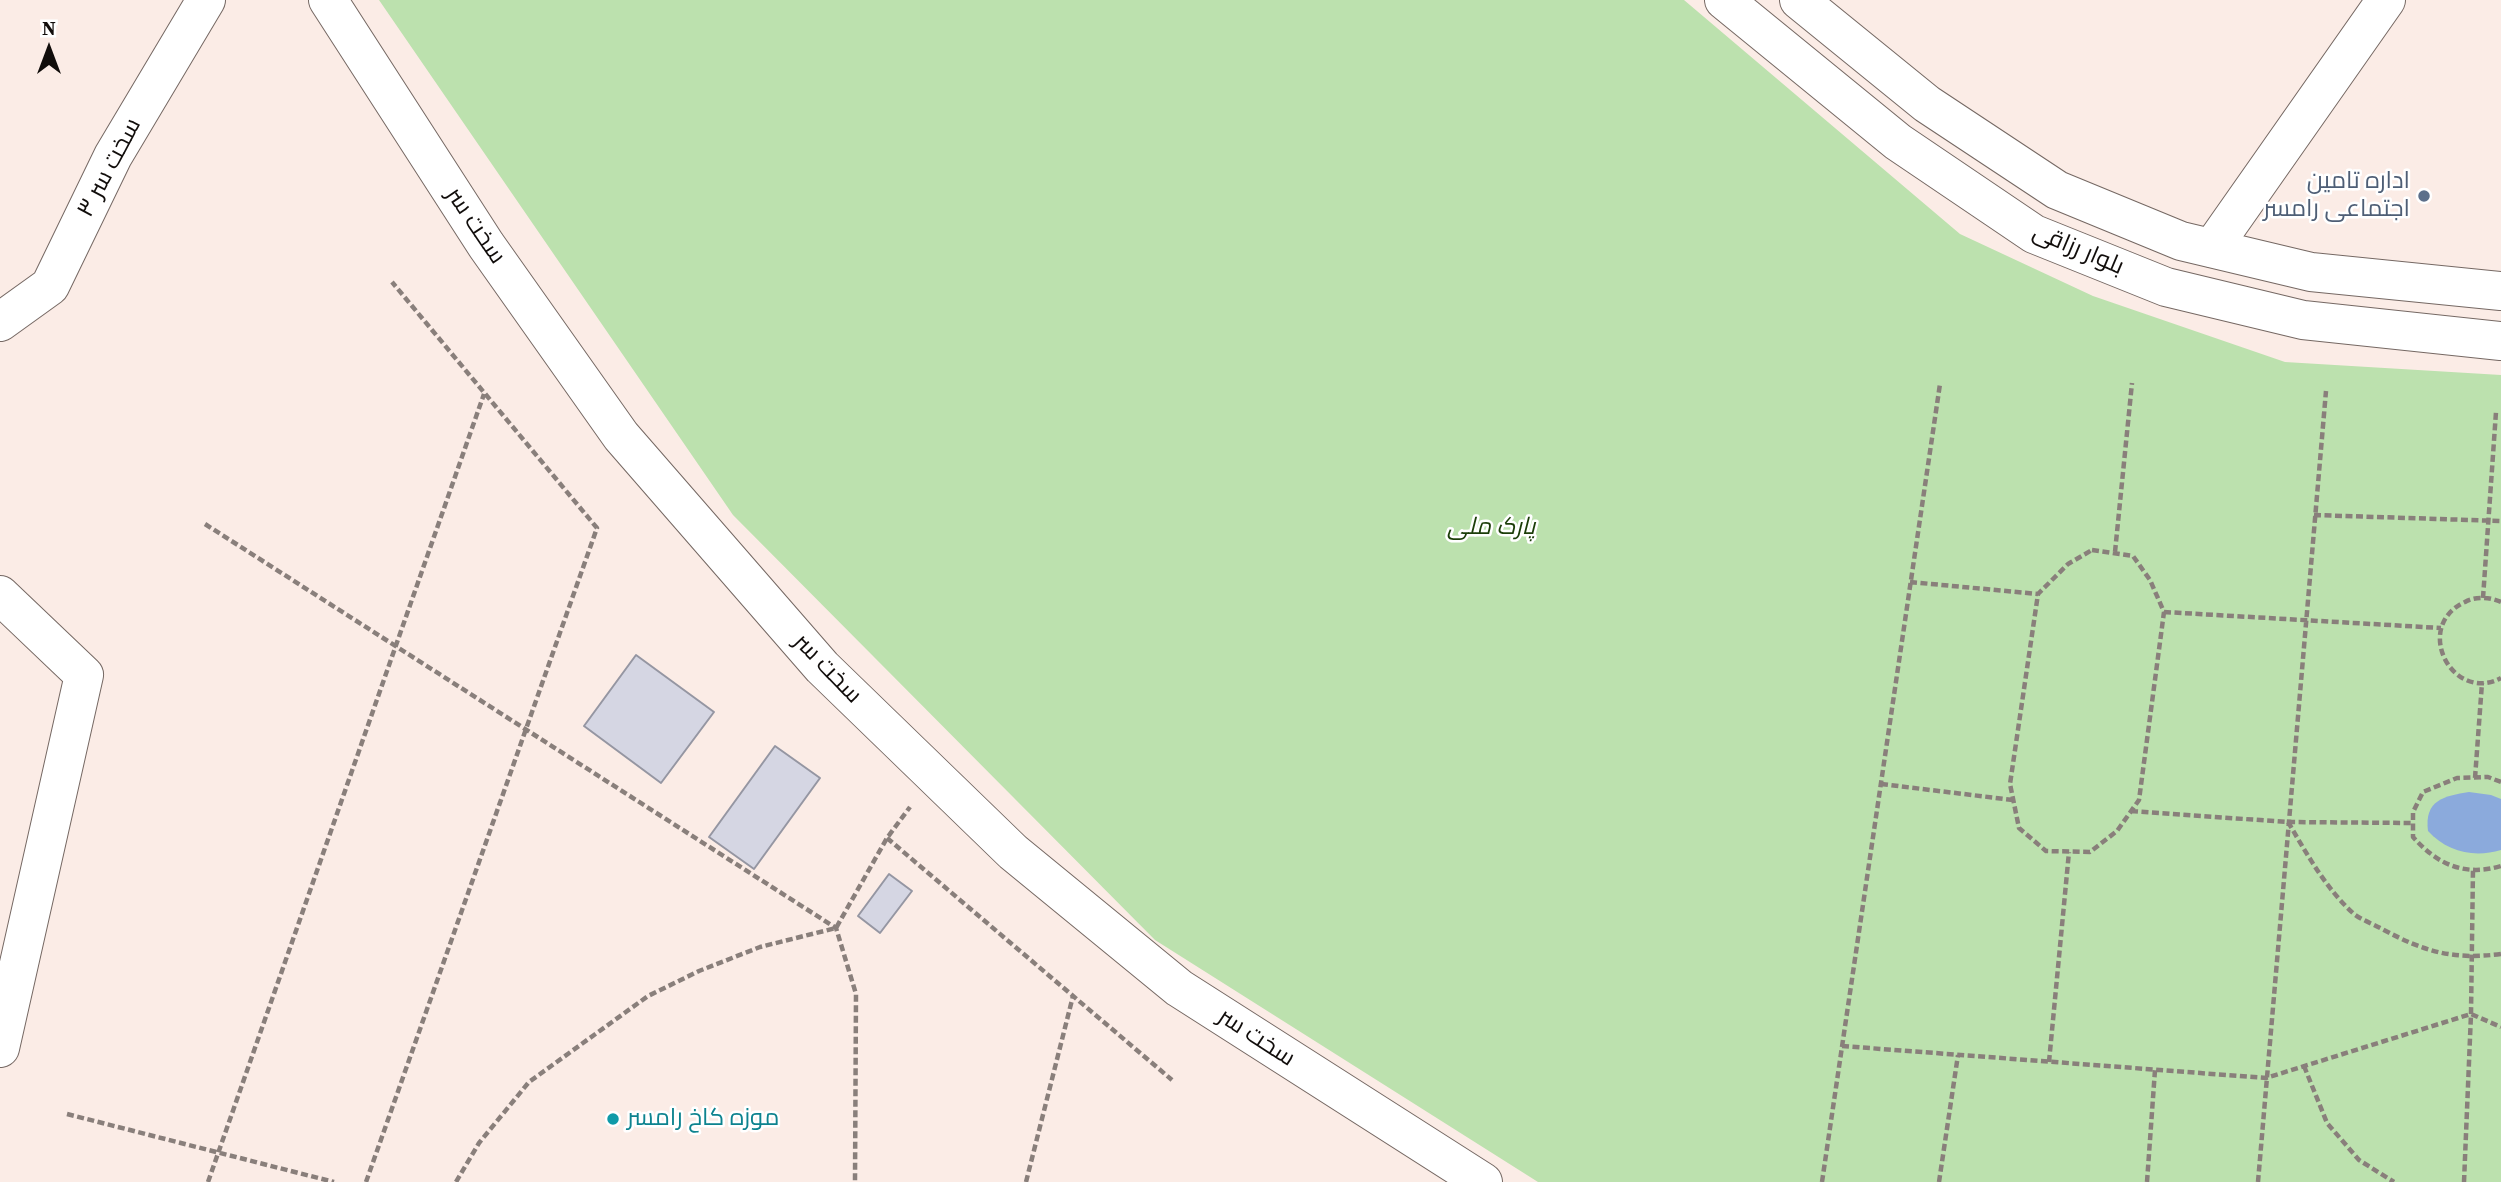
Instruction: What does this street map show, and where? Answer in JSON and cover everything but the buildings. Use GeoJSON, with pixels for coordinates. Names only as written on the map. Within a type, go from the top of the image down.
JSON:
{"type":"FeatureCollection","features":[{"type":"Feature","properties":{"kind":"main road","name":"سخت سر ۳"},"geometry":{"type":"LineString","coordinates":[[0,322],[50,286],[113,156],[206,0]]}},
{"type":"Feature","properties":{"kind":"main road","name":"سخت سر"},"geometry":{"type":"LineString","coordinates":[[328,0],[486,245],[621,436],[821,667],[1013,852],[1179,988],[1483,1182]]}},
{"type":"Feature","properties":{"kind":"main road","name":"بلوار رزاقی"},"geometry":{"type":"LineString","coordinates":[[1724,0],[1898,142],[2034,234],[2166,287],[2303,320],[2501,341]]}},
{"type":"Feature","properties":{"kind":"main road","name":"بلوار رزاقی"},"geometry":{"type":"LineString","coordinates":[[1799,0],[1927,104],[2057,190],[2181,241],[2311,272],[2501,291]]}},
{"type":"Feature","properties":{"kind":"main road"},"geometry":{"type":"LineString","coordinates":[[2212,248],[2386,0]]}},
{"type":"Feature","properties":{"kind":"main road"},"geometry":{"type":"LineString","coordinates":[[0,596],[84,675],[0,1048]]}},
{"type":"Feature","properties":{"kind":"path"},"geometry":{"type":"LineString","coordinates":[[366,1182],[597,528],[392,282]]}},
{"type":"Feature","properties":{"kind":"path"},"geometry":{"type":"LineString","coordinates":[[2115,552],[2132,383]]}},
{"type":"Feature","properties":{"kind":"path"},"geometry":{"type":"LineString","coordinates":[[1822,1182],[1940,384]]}},
{"type":"Feature","properties":{"kind":"path"},"geometry":{"type":"LineString","coordinates":[[2258,1182],[2304,622],[2326,391]]}},
{"type":"Feature","properties":{"kind":"path"},"geometry":{"type":"LineString","coordinates":[[208,1182],[485,393]]}},
{"type":"Feature","properties":{"kind":"path"},"geometry":{"type":"LineString","coordinates":[[2483,598],[2496,412]]}},
{"type":"Feature","properties":{"kind":"path"},"geometry":{"type":"LineString","coordinates":[[2314,515],[2501,521]]}},
{"type":"Feature","properties":{"kind":"path"},"geometry":{"type":"LineString","coordinates":[[205,524],[836,928],[856,994],[855,1182]]}},
{"type":"Feature","properties":{"kind":"path"},"geometry":{"type":"LineString","coordinates":[[2092,550],[2115,552],[2133,556],[2150,580],[2164,612],[2139,800],[2117,831],[2090,852],[2046,851],[2019,828],[2013,800],[2010,784],[2038,594],[2068,564],[2092,550]]}},
{"type":"Feature","properties":{"kind":"path"},"geometry":{"type":"LineString","coordinates":[[1910,582],[2038,594]]}},
{"type":"Feature","properties":{"kind":"path"},"geometry":{"type":"LineString","coordinates":[[2501,602],[2483,598],[2456,606],[2441,628],[2439,641],[2448,666],[2457,675],[2482,683],[2501,678]]}},
{"type":"Feature","properties":{"kind":"path"},"geometry":{"type":"LineString","coordinates":[[2164,612],[2441,628]]}},
{"type":"Feature","properties":{"kind":"path"},"geometry":{"type":"LineString","coordinates":[[2475,778],[2482,683]]}},
{"type":"Feature","properties":{"kind":"path"},"geometry":{"type":"LineString","coordinates":[[456,1182],[479,1143],[529,1082],[648,996],[699,971],[761,947],[836,928],[887,838],[934,776]]}},
{"type":"Feature","properties":{"kind":"path"},"geometry":{"type":"LineString","coordinates":[[2501,782],[2488,777],[2456,778],[2423,792],[2413,812],[2413,837],[2428,854],[2451,867],[2487,870],[2501,866]]}},
{"type":"Feature","properties":{"kind":"path"},"geometry":{"type":"LineString","coordinates":[[1881,783],[2013,800]]}},
{"type":"Feature","properties":{"kind":"path"},"geometry":{"type":"LineString","coordinates":[[2131,811],[2287,822],[2413,823]]}},
{"type":"Feature","properties":{"kind":"path"},"geometry":{"type":"LineString","coordinates":[[2287,822],[2320,875],[2355,915],[2398,937],[2442,954],[2472,958],[2501,954]]}},
{"type":"Feature","properties":{"kind":"path"},"geometry":{"type":"LineString","coordinates":[[887,838],[1172,1080]]}},
{"type":"Feature","properties":{"kind":"path"},"geometry":{"type":"LineString","coordinates":[[2049,1062],[2069,852]]}},
{"type":"Feature","properties":{"kind":"path"},"geometry":{"type":"LineString","coordinates":[[2464,1182],[2471,1014],[2473,869]]}},
{"type":"Feature","properties":{"kind":"path"},"geometry":{"type":"LineString","coordinates":[[1026,1182],[1073,996]]}},
{"type":"Feature","properties":{"kind":"path"},"geometry":{"type":"LineString","coordinates":[[1842,1046],[2266,1077],[2471,1014],[2501,1027]]}},
{"type":"Feature","properties":{"kind":"path"},"geometry":{"type":"LineString","coordinates":[[1939,1182],[1958,1055]]}},
{"type":"Feature","properties":{"kind":"path"},"geometry":{"type":"LineString","coordinates":[[2304,1066],[2327,1123],[2358,1160],[2394,1182]]}},
{"type":"Feature","properties":{"kind":"path"},"geometry":{"type":"LineString","coordinates":[[2147,1182],[2155,1070]]}},
{"type":"Feature","properties":{"kind":"path"},"geometry":{"type":"LineString","coordinates":[[67,1114],[334,1182]]}},
{"type":"Feature","properties":{"kind":"green space","name":"پارک ملی"},"geometry":{"type":"Polygon","coordinates":[[[379,0],[1684,0],[1960,234],[2093,296],[2285,362],[2501,375],[2501,1182],[1538,1182],[1155,940],[733,515],[379,0]]]}},
{"type":"Feature","properties":{"kind":"water"},"geometry":{"type":"Polygon","coordinates":[[[2469,792],[2501,799],[2501,850],[2481,853],[2462,851],[2444,844],[2428,831],[2429,812],[2438,801],[2451,795],[2469,792]]]}},
{"type":"Feature","properties":{"kind":"place","name":"اداره تامین اجتماعی رامسر"},"geometry":{"type":"Point","coordinates":[2424,196]}},
{"type":"Feature","properties":{"kind":"place","name":"موزه کاخ رامسر"},"geometry":{"type":"Point","coordinates":[613,1119]}}]}
